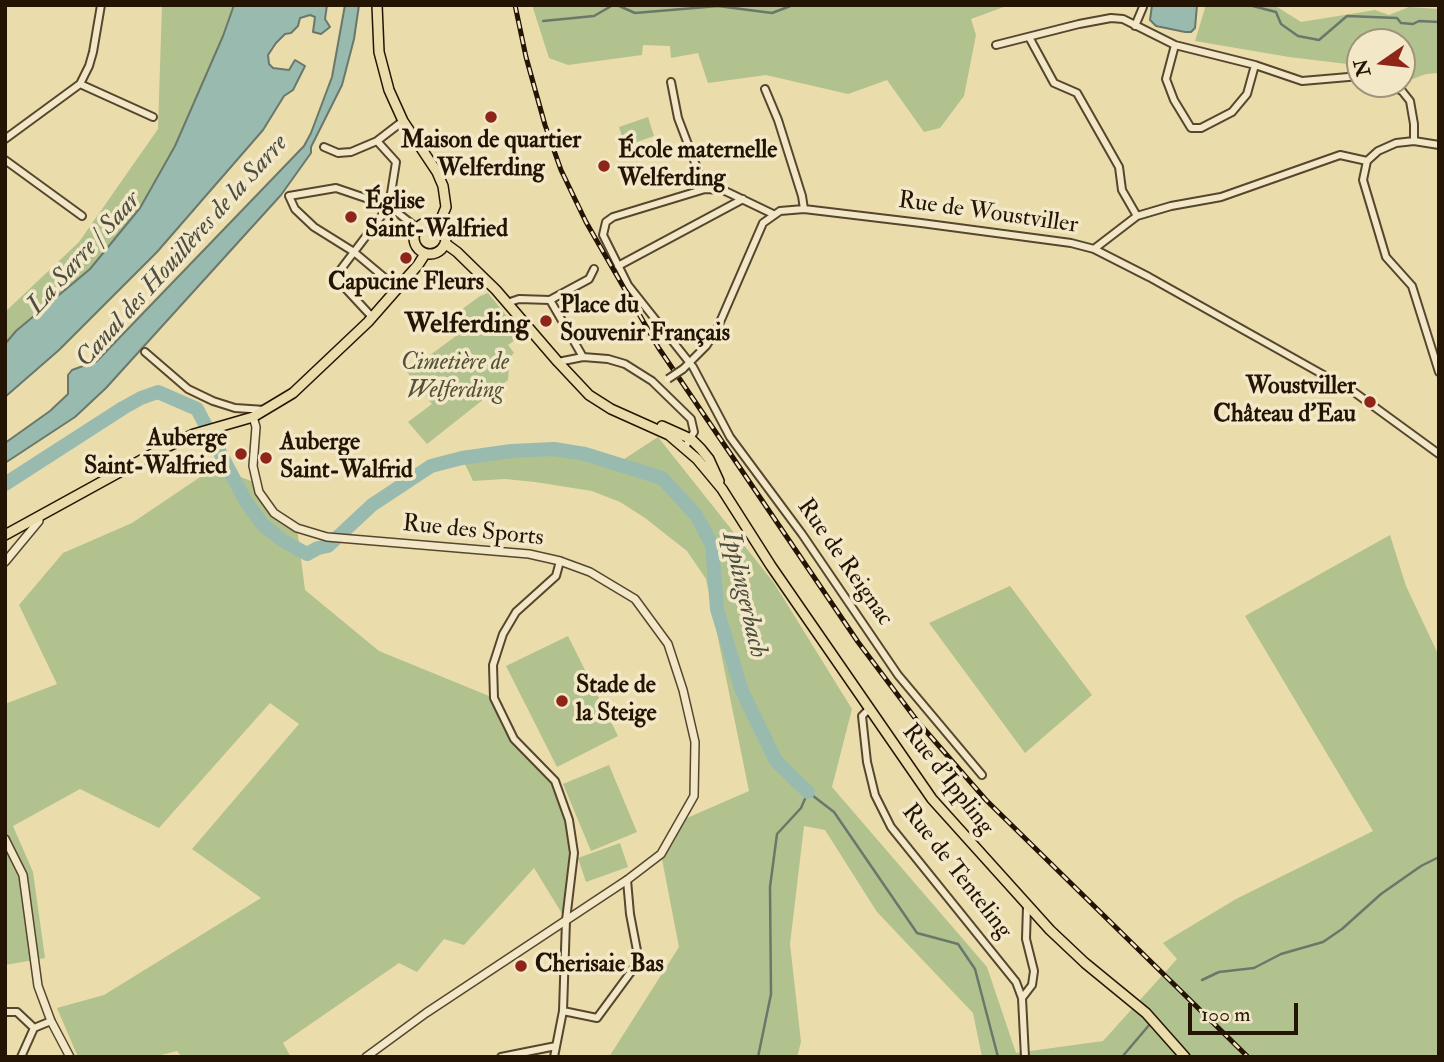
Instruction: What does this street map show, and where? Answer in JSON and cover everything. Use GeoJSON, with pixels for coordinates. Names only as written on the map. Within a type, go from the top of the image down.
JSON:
{"type":"FeatureCollection","features":[{"type":"Feature","properties":{"kind":"main road"},"geometry":{"type":"LineString","coordinates":[[377,5],[379,52],[389,90],[403,121],[437,172],[443,186],[446,207],[439,224]]}},
{"type":"Feature","properties":{"kind":"main road"},"geometry":{"type":"LineString","coordinates":[[429,222],[439,224],[446,233],[446,244],[436,253],[425,254],[415,243],[417,228],[429,222]]}},
{"type":"Feature","properties":{"kind":"main road","name":"Rue d'Ippling"},"geometry":{"type":"LineString","coordinates":[[446,244],[457,251],[558,362],[598,401],[688,443],[709,459],[722,489],[932,799],[1027,906],[1071,951],[1160,1026],[1185,1057]]}},
{"type":"Feature","properties":{"kind":"main road"},"geometry":{"type":"LineString","coordinates":[[5,535],[156,452],[194,434],[253,416],[293,393],[372,317],[425,254]]}},
{"type":"Feature","properties":{"kind":"street"},"geometry":{"type":"LineString","coordinates":[[5,139],[80,84],[91,59],[101,5]]}},
{"type":"Feature","properties":{"kind":"street"},"geometry":{"type":"LineString","coordinates":[[1135,26],[1143,6]]}},
{"type":"Feature","properties":{"kind":"street"},"geometry":{"type":"LineString","coordinates":[[996,45],[1111,18],[1123,19],[1175,45],[1255,65],[1302,81],[1346,77]]}},
{"type":"Feature","properties":{"kind":"street"},"geometry":{"type":"LineString","coordinates":[[1029,37],[1054,83],[1077,93],[1119,167],[1122,190],[1138,216]]}},
{"type":"Feature","properties":{"kind":"street"},"geometry":{"type":"LineString","coordinates":[[1175,45],[1166,79],[1174,100],[1191,128],[1201,128],[1232,112],[1247,94],[1255,65]]}},
{"type":"Feature","properties":{"kind":"street"},"geometry":{"type":"LineString","coordinates":[[656,385],[683,369],[706,346],[717,330],[760,228],[773,214],[718,189],[705,189],[676,111],[671,82]]}},
{"type":"Feature","properties":{"kind":"street"},"geometry":{"type":"LineString","coordinates":[[80,84],[153,117]]}},
{"type":"Feature","properties":{"kind":"street"},"geometry":{"type":"LineString","coordinates":[[765,89],[778,120],[802,196],[803,209]]}},
{"type":"Feature","properties":{"kind":"street"},"geometry":{"type":"LineString","coordinates":[[1408,98],[1414,141]]}},
{"type":"Feature","properties":{"kind":"street"},"geometry":{"type":"LineString","coordinates":[[324,147],[338,153],[351,152],[377,141],[403,121]]}},
{"type":"Feature","properties":{"kind":"street"},"geometry":{"type":"LineString","coordinates":[[372,317],[335,277],[389,206],[396,162],[377,141]]}},
{"type":"Feature","properties":{"kind":"street"},"geometry":{"type":"LineString","coordinates":[[1439,145],[1414,141],[1396,143],[1378,151],[1367,161],[1363,180],[1386,257],[1412,286],[1439,372]]}},
{"type":"Feature","properties":{"kind":"street"},"geometry":{"type":"LineString","coordinates":[[1094,249],[1138,216],[1171,206],[1221,197],[1340,155],[1367,161]]}},
{"type":"Feature","properties":{"kind":"street"},"geometry":{"type":"LineString","coordinates":[[5,160],[82,216]]}},
{"type":"Feature","properties":{"kind":"street"},"geometry":{"type":"LineString","coordinates":[[397,289],[354,252],[314,228],[289,196],[336,188],[389,206],[417,228]]}},
{"type":"Feature","properties":{"kind":"street","name":"Rue de Reignac"},"geometry":{"type":"LineString","coordinates":[[705,189],[618,214],[609,220],[603,235],[628,285],[690,362],[730,437],[802,534],[880,650],[922,705],[982,775]]}},
{"type":"Feature","properties":{"kind":"street"},"geometry":{"type":"LineString","coordinates":[[618,266],[743,199]]}},
{"type":"Feature","properties":{"kind":"street","name":"Rue de Woustviller"},"geometry":{"type":"LineString","coordinates":[[773,214],[788,209],[803,209],[935,224],[1071,243],[1094,249],[1354,391],[1438,452]]}},
{"type":"Feature","properties":{"kind":"street"},"geometry":{"type":"LineString","coordinates":[[507,303],[519,299],[550,300],[589,279],[594,269]]}},
{"type":"Feature","properties":{"kind":"street"},"geometry":{"type":"LineString","coordinates":[[550,300],[583,357]]}},
{"type":"Feature","properties":{"kind":"street"},"geometry":{"type":"LineString","coordinates":[[145,352],[188,389],[212,401],[235,408],[265,410]]}},
{"type":"Feature","properties":{"kind":"street"},"geometry":{"type":"LineString","coordinates":[[558,362],[583,357],[618,361],[656,385],[691,419],[694,430],[688,443]]}},
{"type":"Feature","properties":{"kind":"street","name":"Rue des Sports"},"geometry":{"type":"LineString","coordinates":[[253,416],[256,427],[254,476],[265,502],[274,513],[297,528],[327,537],[529,554],[590,572],[635,599],[668,643],[683,690],[695,742],[694,796],[661,854],[627,880],[426,1013],[366,1057]]}},
{"type":"Feature","properties":{"kind":"street"},"geometry":{"type":"LineString","coordinates":[[5,562],[40,521],[39,516]]}},
{"type":"Feature","properties":{"kind":"street"},"geometry":{"type":"LineString","coordinates":[[554,1057],[562,1011],[566,920],[574,853],[569,820],[555,781],[514,739],[494,698],[493,665],[503,634],[516,612],[556,576],[560,561]]}},
{"type":"Feature","properties":{"kind":"street","name":"Rue de Tenteling"},"geometry":{"type":"LineString","coordinates":[[869,709],[862,716],[867,762],[875,795],[899,836],[1009,971],[1022,998],[1025,1057]]}},
{"type":"Feature","properties":{"kind":"street"},"geometry":{"type":"LineString","coordinates":[[5,839],[23,875],[38,986],[51,1021],[70,1057]]}},
{"type":"Feature","properties":{"kind":"street"},"geometry":{"type":"LineString","coordinates":[[562,1011],[597,1018],[639,961],[627,880]]}},
{"type":"Feature","properties":{"kind":"street"},"geometry":{"type":"LineString","coordinates":[[1022,998],[1032,985],[1034,971],[1026,939],[1027,906]]}},
{"type":"Feature","properties":{"kind":"street"},"geometry":{"type":"LineString","coordinates":[[5,1012],[17,1012],[34,1028]]}},
{"type":"Feature","properties":{"kind":"street"},"geometry":{"type":"LineString","coordinates":[[21,1057],[34,1028],[51,1021]]}},
{"type":"Feature","properties":{"kind":"street"},"geometry":{"type":"LineString","coordinates":[[501,1057],[556,1046]]}},
{"type":"Feature","properties":{"kind":"green space"},"geometry":{"type":"Polygon","coordinates":[[[162,5],[234,5],[175,146],[140,208],[90,269],[16,331],[5,344],[5,312],[79,242],[158,129],[162,5]]]}},
{"type":"Feature","properties":{"kind":"green space"},"geometry":{"type":"Polygon","coordinates":[[[532,5],[1009,5],[971,19],[976,35],[964,96],[940,128],[924,132],[887,80],[848,94],[766,75],[708,83],[698,53],[671,58],[670,46],[643,45],[642,55],[568,65],[549,58],[532,5]]]}},
{"type":"Feature","properties":{"kind":"green space"},"geometry":{"type":"Polygon","coordinates":[[[1203,5],[1274,5],[1301,22],[1375,10],[1389,15],[1409,7],[1439,9],[1439,73],[1416,78],[1416,28],[1346,28],[1346,64],[1195,41],[1205,8],[1203,5]]]}},
{"type":"Feature","properties":{"kind":"green space"},"geometry":{"type":"Polygon","coordinates":[[[648,117],[654,136],[625,146],[619,127],[648,117]]]}},
{"type":"Feature","properties":{"kind":"green space","name":"Cimetière de Welferding"},"geometry":{"type":"Polygon","coordinates":[[[488,293],[522,335],[508,345],[514,353],[510,357],[508,380],[427,444],[408,422],[432,404],[407,372],[460,333],[449,319],[488,293]]]}},
{"type":"Feature","properties":{"kind":"green space"},"geometry":{"type":"Polygon","coordinates":[[[658,437],[774,583],[852,709],[832,787],[987,967],[1016,1053],[1103,1041],[1177,959],[1163,943],[1236,899],[1373,831],[1245,616],[1390,535],[1406,586],[1439,656],[1439,1057],[982,1057],[973,1013],[877,912],[825,830],[804,826],[790,944],[801,1042],[797,1057],[609,1057],[679,947],[661,854],[680,821],[749,791],[706,579],[687,551],[620,502],[592,491],[535,482],[505,479],[473,481],[462,458],[511,451],[554,449],[618,463],[658,437]]]}},
{"type":"Feature","properties":{"kind":"green space"},"geometry":{"type":"Polygon","coordinates":[[[215,467],[256,483],[265,502],[297,528],[305,590],[379,651],[494,698],[514,739],[555,781],[569,820],[574,853],[566,920],[534,868],[464,945],[444,939],[417,972],[399,963],[283,1043],[291,1057],[182,1057],[177,1051],[153,1057],[78,1057],[57,1008],[104,995],[261,898],[192,849],[299,724],[270,703],[159,828],[80,789],[13,826],[33,872],[45,958],[5,965],[5,704],[57,684],[19,605],[63,553],[132,523],[215,467]]]}},
{"type":"Feature","properties":{"kind":"green space"},"geometry":{"type":"Polygon","coordinates":[[[1010,586],[1092,695],[1025,753],[929,623],[1010,586]]]}},
{"type":"Feature","properties":{"kind":"green space","name":"Stade de la Steige"},"geometry":{"type":"Polygon","coordinates":[[[568,636],[618,736],[557,767],[506,666],[568,636]]]}},
{"type":"Feature","properties":{"kind":"green space"},"geometry":{"type":"Polygon","coordinates":[[[609,765],[637,832],[591,851],[563,784],[609,765]]]}},
{"type":"Feature","properties":{"kind":"green space"},"geometry":{"type":"Polygon","coordinates":[[[620,843],[628,867],[586,882],[578,858],[620,843]]]}},
{"type":"Feature","properties":{"kind":"water"},"geometry":{"type":"Polygon","coordinates":[[[234,5],[327,5],[325,19],[330,27],[321,34],[313,32],[315,17],[310,15],[300,18],[298,26],[276,43],[268,55],[269,64],[273,68],[289,70],[295,60],[305,66],[293,90],[284,96],[263,130],[157,252],[59,350],[5,397],[5,344],[16,331],[90,269],[140,208],[175,146],[234,5]]]}},
{"type":"Feature","properties":{"kind":"water"},"geometry":{"type":"Polygon","coordinates":[[[345,5],[359,5],[354,39],[342,85],[311,147],[311,153],[281,195],[106,388],[75,417],[5,463],[5,443],[50,411],[68,394],[68,375],[72,370],[97,361],[304,146],[332,77],[345,5]]]}},
{"type":"Feature","properties":{"kind":"water"},"geometry":{"type":"Polygon","coordinates":[[[1152,5],[1197,5],[1195,28],[1191,32],[1185,32],[1156,26],[1150,20],[1152,5]]]}},
{"type":"Feature","properties":{"kind":"waterway"},"geometry":{"type":"LineString","coordinates":[[543,21],[594,16],[613,5]]}},
{"type":"Feature","properties":{"kind":"waterway"},"geometry":{"type":"LineString","coordinates":[[617,5],[635,13],[718,6],[772,13],[793,5]]}},
{"type":"Feature","properties":{"kind":"waterway"},"geometry":{"type":"LineString","coordinates":[[842,5],[856,5]]}},
{"type":"Feature","properties":{"kind":"waterway"},"geometry":{"type":"LineString","coordinates":[[1249,5],[1276,12],[1281,24],[1298,36],[1319,40],[1347,16],[1397,18],[1401,23],[1413,24],[1419,21],[1439,22]]}},
{"type":"Feature","properties":{"kind":"waterway","name":"Ipplingerbach"},"geometry":{"type":"LineString","coordinates":[[5,484],[123,408],[158,392],[197,409],[246,502],[263,525],[307,554],[328,546],[372,505],[431,466],[462,458],[511,451],[554,449],[585,454],[662,478],[696,515],[712,545],[717,609],[742,691],[776,761],[808,792]]}},
{"type":"Feature","properties":{"kind":"waterway","name":"Ipplingerbach"},"geometry":{"type":"LineString","coordinates":[[758,1057],[771,994],[770,887],[777,834],[801,808],[808,792],[834,812],[917,933],[958,944],[975,969],[998,1057]]}},
{"type":"Feature","properties":{"kind":"waterway"},"geometry":{"type":"LineString","coordinates":[[1202,980],[1219,972],[1254,968],[1281,954],[1323,942],[1381,894],[1439,857]]}},
{"type":"Feature","properties":{"kind":"waterway"},"geometry":{"type":"LineString","coordinates":[[1122,1057],[1150,1024]]}},
{"type":"Feature","properties":{"kind":"railway"},"geometry":{"type":"LineString","coordinates":[[515,5],[545,125],[561,170],[586,222],[658,347],[858,642],[918,722],[986,800],[1248,1057]]}},
{"type":"Feature","properties":{"kind":"place","name":"Maison de quartier Welferding"},"geometry":{"type":"Point","coordinates":[491,117]}},
{"type":"Feature","properties":{"kind":"place","name":"École maternelle Welferding"},"geometry":{"type":"Point","coordinates":[604,166]}},
{"type":"Feature","properties":{"kind":"place","name":"Église Saint-Walfried"},"geometry":{"type":"Point","coordinates":[351,217]}},
{"type":"Feature","properties":{"kind":"place","name":"Capucine Fleurs"},"geometry":{"type":"Point","coordinates":[406,258]}},
{"type":"Feature","properties":{"kind":"place","name":"Place du Souvenir Français"},"geometry":{"type":"Point","coordinates":[546,321]}},
{"type":"Feature","properties":{"kind":"place","name":"Woustviller Château d'Eau"},"geometry":{"type":"Point","coordinates":[1370,402]}},
{"type":"Feature","properties":{"kind":"place","name":"Auberge Saint-Walfried"},"geometry":{"type":"Point","coordinates":[241,454]}},
{"type":"Feature","properties":{"kind":"place","name":"Auberge Saint-Walfrid"},"geometry":{"type":"Point","coordinates":[266,458]}},
{"type":"Feature","properties":{"kind":"place","name":"Stade de la Steige"},"geometry":{"type":"Point","coordinates":[562,701]}},
{"type":"Feature","properties":{"kind":"place","name":"Cherisaie Bas"},"geometry":{"type":"Point","coordinates":[521,966]}},
{"type":"Feature","properties":{"kind":"district","name":"Welferding"},"geometry":{"type":"Point","coordinates":[467,326]}},
{"type":"Feature","properties":{"kind":"water label","name":"Canal des Houillères de la Sarre"},"geometry":{"type":"Point","coordinates":[183,252]}},
{"type":"Feature","properties":{"kind":"water label","name":"La Sarre / Saar"},"geometry":{"type":"Point","coordinates":[85,254]}}]}
